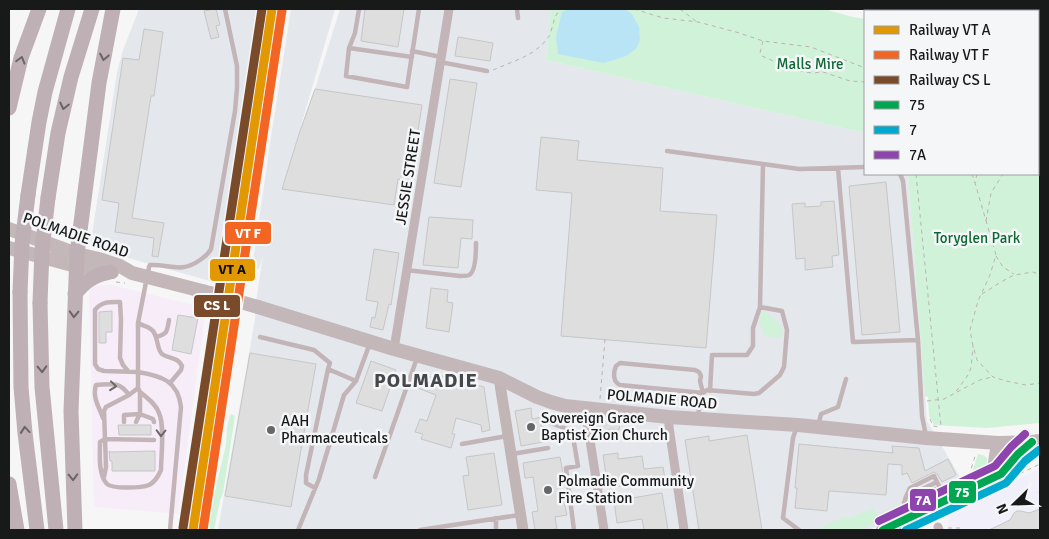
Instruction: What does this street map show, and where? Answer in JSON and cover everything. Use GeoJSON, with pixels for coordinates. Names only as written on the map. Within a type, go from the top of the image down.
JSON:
{"type":"FeatureCollection","features":[{"type":"Feature","properties":{"kind":"highway"},"geometry":{"type":"LineString","coordinates":[[9,108],[21,58],[39,9]]}},
{"type":"Feature","properties":{"kind":"highway"},"geometry":{"type":"LineString","coordinates":[[37,530],[21,387],[20,292],[22,244],[39,122],[45,92],[68,9]]}},
{"type":"Feature","properties":{"kind":"highway"},"geometry":{"type":"LineString","coordinates":[[56,530],[42,387],[40,303],[42,257],[48,198],[58,133],[71,77],[92,9]]}},
{"type":"Feature","properties":{"kind":"highway"},"geometry":{"type":"LineString","coordinates":[[75,530],[71,411],[77,253],[99,83],[113,9]]}},
{"type":"Feature","properties":{"kind":"highway"},"geometry":{"type":"LineString","coordinates":[[75,294],[89,279],[99,274],[110,272]]}},
{"type":"Feature","properties":{"kind":"highway"},"geometry":{"type":"LineString","coordinates":[[9,484],[17,530]]}},
{"type":"Feature","properties":{"kind":"main road","name":"POLMADIE ROAD"},"geometry":{"type":"LineString","coordinates":[[9,229],[77,253],[100,259],[132,272],[499,378],[551,402],[585,408],[669,417],[798,425],[977,442],[1036,442]]}},
{"type":"Feature","properties":{"kind":"main road","name":"POLMADIE ROAD"},"geometry":{"type":"LineString","coordinates":[[9,248],[77,253],[110,272],[118,274],[132,272]]}},
{"type":"Feature","properties":{"kind":"main road"},"geometry":{"type":"LineString","coordinates":[[499,378],[523,530]]}},
{"type":"Feature","properties":{"kind":"main road"},"geometry":{"type":"LineString","coordinates":[[883,530],[1001,474],[1018,454],[1036,442]]}},
{"type":"Feature","properties":{"kind":"main road"},"geometry":{"type":"LineString","coordinates":[[985,481],[994,470],[998,443]]}},
{"type":"Feature","properties":{"kind":"street","name":"JESSIE STREET"},"geometry":{"type":"LineString","coordinates":[[394,349],[449,9]]}},
{"type":"Feature","properties":{"kind":"street"},"geometry":{"type":"LineString","coordinates":[[585,408],[604,530]]}},
{"type":"Feature","properties":{"kind":"street"},"geometry":{"type":"LineString","coordinates":[[669,417],[668,427],[684,530]]}},
{"type":"Feature","properties":{"kind":"lane"},"geometry":{"type":"LineString","coordinates":[[145,422],[139,390],[138,323],[148,267],[150,265],[172,268],[185,267],[194,264],[207,255],[211,249],[235,111],[236,66],[225,9]]}},
{"type":"Feature","properties":{"kind":"lane"},"geometry":{"type":"LineString","coordinates":[[359,9],[355,33],[349,48],[346,76],[407,87],[419,9]]}},
{"type":"Feature","properties":{"kind":"lane"},"geometry":{"type":"LineString","coordinates":[[517,9],[518,18]]}},
{"type":"Feature","properties":{"kind":"lane"},"geometry":{"type":"LineString","coordinates":[[349,48],[412,54],[487,71]]}},
{"type":"Feature","properties":{"kind":"lane"},"geometry":{"type":"LineString","coordinates":[[666,151],[798,169],[864,166]]}},
{"type":"Feature","properties":{"kind":"lane"},"geometry":{"type":"LineString","coordinates":[[710,391],[712,355],[747,355],[752,346],[753,328],[760,307],[763,164]]}},
{"type":"Feature","properties":{"kind":"lane"},"geometry":{"type":"LineString","coordinates":[[838,168],[853,342],[918,340]]}},
{"type":"Feature","properties":{"kind":"lane"},"geometry":{"type":"LineString","coordinates":[[900,175],[903,181],[918,340],[921,402],[926,438]]}},
{"type":"Feature","properties":{"kind":"lane"},"geometry":{"type":"LineString","coordinates":[[406,270],[468,276],[474,267],[476,243]]}},
{"type":"Feature","properties":{"kind":"lane"},"geometry":{"type":"LineString","coordinates":[[128,371],[122,365],[120,358],[120,302],[107,302],[98,306],[95,310],[95,364],[98,369],[154,375],[170,383],[180,397],[181,407],[170,530]]}},
{"type":"Feature","properties":{"kind":"lane"},"geometry":{"type":"LineString","coordinates":[[697,419],[703,393],[699,372],[695,370],[620,363],[616,366],[615,381],[620,385],[703,393],[707,390],[754,394],[759,392],[780,374],[784,367],[787,330],[782,311],[760,307]]}},
{"type":"Feature","properties":{"kind":"lane"},"geometry":{"type":"LineString","coordinates":[[156,337],[165,334],[168,320]]}},
{"type":"Feature","properties":{"kind":"lane"},"geometry":{"type":"LineString","coordinates":[[138,323],[150,327],[154,332],[159,351],[162,354],[177,359],[180,362],[181,370],[170,383]]}},
{"type":"Feature","properties":{"kind":"lane"},"geometry":{"type":"LineString","coordinates":[[260,337],[314,350],[330,363],[306,475],[306,483],[316,488]]}},
{"type":"Feature","properties":{"kind":"lane"},"geometry":{"type":"LineString","coordinates":[[298,530],[316,488],[344,396],[356,380],[370,342]]}},
{"type":"Feature","properties":{"kind":"lane"},"geometry":{"type":"LineString","coordinates":[[376,477],[418,356]]}},
{"type":"Feature","properties":{"kind":"lane"},"geometry":{"type":"LineString","coordinates":[[328,370],[356,380]]}},
{"type":"Feature","properties":{"kind":"lane"},"geometry":{"type":"LineString","coordinates":[[818,427],[821,414],[838,407],[846,379]]}},
{"type":"Feature","properties":{"kind":"lane"},"geometry":{"type":"LineString","coordinates":[[104,421],[95,399],[96,385],[118,384],[129,395]]}},
{"type":"Feature","properties":{"kind":"lane"},"geometry":{"type":"LineString","coordinates":[[105,439],[104,411],[106,407],[139,390]]}},
{"type":"Feature","properties":{"kind":"lane"},"geometry":{"type":"LineString","coordinates":[[139,390],[160,413],[162,424],[160,470],[158,476],[154,482],[141,487],[112,487],[106,483],[100,470],[100,442],[105,439],[124,438],[154,440]]}},
{"type":"Feature","properties":{"kind":"lane"},"geometry":{"type":"LineString","coordinates":[[136,422],[143,414]]}},
{"type":"Feature","properties":{"kind":"lane"},"geometry":{"type":"LineString","coordinates":[[124,422],[124,415],[143,414],[153,419],[154,422]]}},
{"type":"Feature","properties":{"kind":"lane"},"geometry":{"type":"LineString","coordinates":[[551,423],[572,431],[578,466],[566,468],[574,530]]}},
{"type":"Feature","properties":{"kind":"lane"},"geometry":{"type":"LineString","coordinates":[[798,425],[793,438],[783,518],[799,530]]}},
{"type":"Feature","properties":{"kind":"lane"},"geometry":{"type":"LineString","coordinates":[[462,444],[508,436]]}},
{"type":"Feature","properties":{"kind":"lane"},"geometry":{"type":"LineString","coordinates":[[511,454],[548,448]]}},
{"type":"Feature","properties":{"kind":"lane"},"geometry":{"type":"LineString","coordinates":[[907,518],[904,503],[906,497],[937,482],[946,500]]}},
{"type":"Feature","properties":{"kind":"lane"},"geometry":{"type":"LineString","coordinates":[[420,530],[520,515]]}},
{"type":"Feature","properties":{"kind":"lane"},"geometry":{"type":"LineString","coordinates":[[496,518],[496,530]]}},
{"type":"Feature","properties":{"kind":"path"},"geometry":{"type":"LineString","coordinates":[[487,71],[512,63],[533,52],[550,35],[555,17],[560,9]]}},
{"type":"Feature","properties":{"kind":"path"},"geometry":{"type":"LineString","coordinates":[[634,9],[663,18],[698,22],[763,41],[811,48],[864,68]]}},
{"type":"Feature","properties":{"kind":"path"},"geometry":{"type":"LineString","coordinates":[[680,9],[698,22]]}},
{"type":"Feature","properties":{"kind":"path"},"geometry":{"type":"LineString","coordinates":[[763,41],[760,53],[762,56],[795,70],[815,73],[823,72],[850,81],[864,82]]}},
{"type":"Feature","properties":{"kind":"path"},"geometry":{"type":"LineString","coordinates":[[916,175],[941,428]]}},
{"type":"Feature","properties":{"kind":"path"},"geometry":{"type":"LineString","coordinates":[[972,175],[996,255],[1003,267],[1014,275]]}},
{"type":"Feature","properties":{"kind":"path"},"geometry":{"type":"LineString","coordinates":[[975,183],[977,175]]}},
{"type":"Feature","properties":{"kind":"path"},"geometry":{"type":"LineString","coordinates":[[986,222],[991,193],[1002,175]]}},
{"type":"Feature","properties":{"kind":"path"},"geometry":{"type":"LineString","coordinates":[[54,232],[77,253]]}},
{"type":"Feature","properties":{"kind":"path"},"geometry":{"type":"LineString","coordinates":[[996,255],[990,275],[978,301],[970,330],[977,360],[993,377],[1026,385],[1040,383]]}},
{"type":"Feature","properties":{"kind":"path"},"geometry":{"type":"LineString","coordinates":[[1035,273],[1040,270]]}},
{"type":"Feature","properties":{"kind":"path"},"geometry":{"type":"LineString","coordinates":[[982,294],[1014,275],[1033,272],[1040,275]]}},
{"type":"Feature","properties":{"kind":"path"},"geometry":{"type":"LineString","coordinates":[[599,409],[605,340]]}},
{"type":"Feature","properties":{"kind":"path"},"geometry":{"type":"LineString","coordinates":[[955,393],[971,368],[973,346]]}},
{"type":"Feature","properties":{"kind":"path"},"geometry":{"type":"LineString","coordinates":[[921,402],[944,399],[980,380],[993,377]]}},
{"type":"Feature","properties":{"kind":"path"},"geometry":{"type":"LineString","coordinates":[[923,418],[929,418],[933,426],[946,428]]}},
{"type":"Feature","properties":{"kind":"path"},"geometry":{"type":"LineString","coordinates":[[969,478],[976,454],[977,442]]}},
{"type":"Feature","properties":{"kind":"path"},"geometry":{"type":"LineString","coordinates":[[939,529],[960,528]]}},
{"type":"Feature","properties":{"kind":"shaded area"},"geometry":{"type":"Polygon","coordinates":[[[139,9],[261,9],[217,283],[100,250],[91,241],[117,72],[123,50],[139,9]]]}},
{"type":"Feature","properties":{"kind":"shaded area"},"geometry":{"type":"Polygon","coordinates":[[[291,9],[335,9],[300,129],[315,89],[340,9],[551,9],[546,60],[864,133],[864,175],[908,175],[927,421],[959,475],[962,487],[869,530],[218,530],[255,319],[263,255],[259,269],[252,268],[291,9]]]}},
{"type":"Feature","properties":{"kind":"shaded area"},"geometry":{"type":"Polygon","coordinates":[[[112,285],[206,308],[178,514],[94,507],[89,291],[95,286],[112,285]]]}},
{"type":"Feature","properties":{"kind":"shaded area"},"geometry":{"type":"Polygon","coordinates":[[[1040,468],[1040,530],[949,530],[948,519],[950,512],[1040,468]]]}},
{"type":"Feature","properties":{"kind":"green space","name":"Malls Mire"},"geometry":{"type":"Polygon","coordinates":[[[551,9],[824,9],[864,19],[864,133],[546,60],[551,9]]]}},
{"type":"Feature","properties":{"kind":"green space"},"geometry":{"type":"Polygon","coordinates":[[[940,9],[940,10],[877,10],[940,9]]]}},
{"type":"Feature","properties":{"kind":"green space","name":"Toryglen Park"},"geometry":{"type":"Polygon","coordinates":[[[1039,66],[1040,423],[987,428],[934,425],[929,416],[928,397],[925,396],[908,175],[1039,175],[1039,66]]]}},
{"type":"Feature","properties":{"kind":"green space"},"geometry":{"type":"Polygon","coordinates":[[[762,311],[765,311],[781,325],[782,336],[778,338],[765,336],[760,321],[762,311]]]}},
{"type":"Feature","properties":{"kind":"green space"},"geometry":{"type":"Polygon","coordinates":[[[230,415],[235,416],[223,493],[214,530],[208,530],[210,507],[226,445],[230,415]]]}},
{"type":"Feature","properties":{"kind":"green space"},"geometry":{"type":"Polygon","coordinates":[[[978,454],[987,458],[987,466],[984,470],[971,476],[978,454]]]}},
{"type":"Feature","properties":{"kind":"green space"},"geometry":{"type":"Polygon","coordinates":[[[872,508],[877,515],[890,509],[889,516],[860,530],[816,530],[843,517],[851,518],[872,508]]]}},
{"type":"Feature","properties":{"kind":"water"},"geometry":{"type":"Polygon","coordinates":[[[570,9],[625,9],[632,14],[639,27],[640,40],[636,49],[626,56],[604,63],[558,54],[556,37],[562,12],[570,9]]]}},
{"type":"Feature","properties":{"kind":"building"},"geometry":{"type":"Polygon","coordinates":[[[216,9],[220,25],[216,26],[219,37],[211,39],[204,11],[216,9]]]}},
{"type":"Feature","properties":{"kind":"building"},"geometry":{"type":"Polygon","coordinates":[[[365,9],[404,9],[398,47],[361,41],[365,9]]]}},
{"type":"Feature","properties":{"kind":"building"},"geometry":{"type":"Polygon","coordinates":[[[144,29],[163,32],[154,96],[151,96],[132,218],[164,223],[158,257],[152,256],[154,238],[115,232],[119,203],[102,200],[123,58],[139,60],[144,29]]]}},
{"type":"Feature","properties":{"kind":"building"},"geometry":{"type":"Polygon","coordinates":[[[458,37],[493,43],[490,61],[455,56],[458,37]]]}},
{"type":"Feature","properties":{"kind":"building"},"geometry":{"type":"Polygon","coordinates":[[[450,79],[477,83],[461,187],[434,183],[450,79]]]}},
{"type":"Feature","properties":{"kind":"building"},"geometry":{"type":"Polygon","coordinates":[[[315,89],[422,105],[410,182],[398,179],[394,205],[282,189],[315,89]]]}},
{"type":"Feature","properties":{"kind":"building"},"geometry":{"type":"Polygon","coordinates":[[[541,137],[579,141],[577,160],[663,168],[660,211],[717,215],[706,348],[561,336],[572,193],[536,190],[541,137]]]}},
{"type":"Feature","properties":{"kind":"building"},"geometry":{"type":"Polygon","coordinates":[[[886,182],[900,332],[862,335],[849,186],[886,182]]]}},
{"type":"Feature","properties":{"kind":"building"},"geometry":{"type":"Polygon","coordinates":[[[834,201],[839,255],[832,256],[833,267],[805,270],[805,258],[796,259],[792,204],[805,203],[805,207],[821,206],[821,202],[834,201]]]}},
{"type":"Feature","properties":{"kind":"building"},"geometry":{"type":"Polygon","coordinates":[[[429,217],[473,220],[472,239],[461,238],[458,268],[423,265],[429,217]]]}},
{"type":"Feature","properties":{"kind":"building"},"geometry":{"type":"Polygon","coordinates":[[[374,249],[399,253],[391,305],[389,304],[383,330],[370,327],[372,317],[375,318],[378,302],[366,300],[374,249]]]}},
{"type":"Feature","properties":{"kind":"building"},"geometry":{"type":"Polygon","coordinates":[[[431,288],[448,290],[447,302],[453,303],[449,332],[426,328],[431,288]]]}},
{"type":"Feature","properties":{"kind":"building"},"geometry":{"type":"Polygon","coordinates":[[[112,311],[112,332],[106,332],[106,343],[99,343],[99,312],[112,311]]]}},
{"type":"Feature","properties":{"kind":"building"},"geometry":{"type":"Polygon","coordinates":[[[178,315],[198,318],[191,354],[172,350],[178,315]]]}},
{"type":"Feature","properties":{"kind":"building","name":"AAH Pharmaceuticals"},"geometry":{"type":"Polygon","coordinates":[[[250,353],[316,364],[291,507],[225,496],[250,353]]]}},
{"type":"Feature","properties":{"kind":"building"},"geometry":{"type":"Polygon","coordinates":[[[371,361],[396,370],[382,411],[356,403],[371,361]]]}},
{"type":"Feature","properties":{"kind":"building"},"geometry":{"type":"Polygon","coordinates":[[[443,375],[484,387],[490,430],[482,432],[481,425],[456,418],[452,434],[455,434],[451,448],[421,439],[423,434],[415,432],[420,419],[427,421],[436,395],[415,387],[419,376],[427,379],[428,376],[441,381],[443,375]]]}},
{"type":"Feature","properties":{"kind":"building","name":"Sovereign Grace Baptist Zion Church"},"geometry":{"type":"Polygon","coordinates":[[[531,408],[532,419],[543,417],[541,426],[547,428],[549,441],[521,446],[515,411],[531,408]]]}},
{"type":"Feature","properties":{"kind":"building"},"geometry":{"type":"Polygon","coordinates":[[[597,421],[620,423],[619,430],[611,429],[599,432],[597,421]]]}},
{"type":"Feature","properties":{"kind":"building"},"geometry":{"type":"Polygon","coordinates":[[[118,425],[151,425],[151,435],[119,435],[118,425]]]}},
{"type":"Feature","properties":{"kind":"building"},"geometry":{"type":"Polygon","coordinates":[[[747,435],[762,530],[699,530],[685,440],[709,436],[709,441],[747,435]]]}},
{"type":"Feature","properties":{"kind":"building"},"geometry":{"type":"Polygon","coordinates":[[[799,444],[893,453],[892,446],[919,448],[925,471],[948,459],[956,475],[942,482],[934,472],[912,483],[907,473],[902,475],[902,465],[888,464],[886,495],[829,491],[827,511],[795,508],[799,444]]]}},
{"type":"Feature","properties":{"kind":"building"},"geometry":{"type":"Polygon","coordinates":[[[109,451],[155,451],[155,471],[112,471],[109,451]]]}},
{"type":"Feature","properties":{"kind":"building"},"geometry":{"type":"Polygon","coordinates":[[[494,453],[502,505],[468,510],[463,476],[469,475],[466,457],[494,453]]]}},
{"type":"Feature","properties":{"kind":"building"},"geometry":{"type":"Polygon","coordinates":[[[618,453],[618,459],[642,456],[644,469],[663,467],[665,479],[608,488],[603,455],[618,453]]]}},
{"type":"Feature","properties":{"kind":"building","name":"Polmadie Community Fire Station"},"geometry":{"type":"Polygon","coordinates":[[[560,457],[563,473],[558,474],[562,502],[564,502],[567,515],[555,517],[557,529],[535,530],[532,512],[538,511],[533,477],[525,478],[523,463],[560,457]]]}},
{"type":"Feature","properties":{"kind":"building"},"geometry":{"type":"Polygon","coordinates":[[[935,487],[937,490],[920,499],[918,496],[935,487]]]}},
{"type":"Feature","properties":{"kind":"building"},"geometry":{"type":"Polygon","coordinates":[[[662,493],[668,530],[644,530],[642,519],[617,523],[614,501],[662,493]]]}},
{"type":"Feature","properties":{"kind":"building"},"geometry":{"type":"Polygon","coordinates":[[[1040,509],[1040,530],[989,530],[1010,520],[1017,511],[1029,513],[1040,509]]]}},
{"type":"Feature","properties":{"kind":"railway"},"geometry":{"type":"LineString","coordinates":[[205,530],[284,9]]}},
{"type":"Feature","properties":{"kind":"transit line"},"geometry":{"type":"LineString","coordinates":[[183,528],[262,9]]}},
{"type":"Feature","properties":{"kind":"transit line"},"geometry":{"type":"LineString","coordinates":[[193,530],[272,9]]}},
{"type":"Feature","properties":{"kind":"transit line"},"geometry":{"type":"LineString","coordinates":[[203,530],[282,10]]}},
{"type":"Feature","properties":{"kind":"transit line","name":"7A"},"geometry":{"type":"LineString","coordinates":[[879,521],[995,466],[1025,434]]}},
{"type":"Feature","properties":{"kind":"transit line","name":"75"},"geometry":{"type":"LineString","coordinates":[[883,530],[1001,474],[1018,454],[1032,442]]}},
{"type":"Feature","properties":{"kind":"transit line","name":"7"},"geometry":{"type":"LineString","coordinates":[[906,530],[1006,483],[1025,461],[1039,450]]}},
{"type":"Feature","properties":{"kind":"place","name":"Sovereign Grace Baptist Zion Church"},"geometry":{"type":"Point","coordinates":[531,427]}},
{"type":"Feature","properties":{"kind":"place","name":"AAH Pharmaceuticals"},"geometry":{"type":"Point","coordinates":[271,430]}},
{"type":"Feature","properties":{"kind":"place","name":"Polmadie Community Fire Station"},"geometry":{"type":"Point","coordinates":[548,490]}},
{"type":"Feature","properties":{"kind":"district","name":"POLMADIE"},"geometry":{"type":"Point","coordinates":[426,380]}}]}
